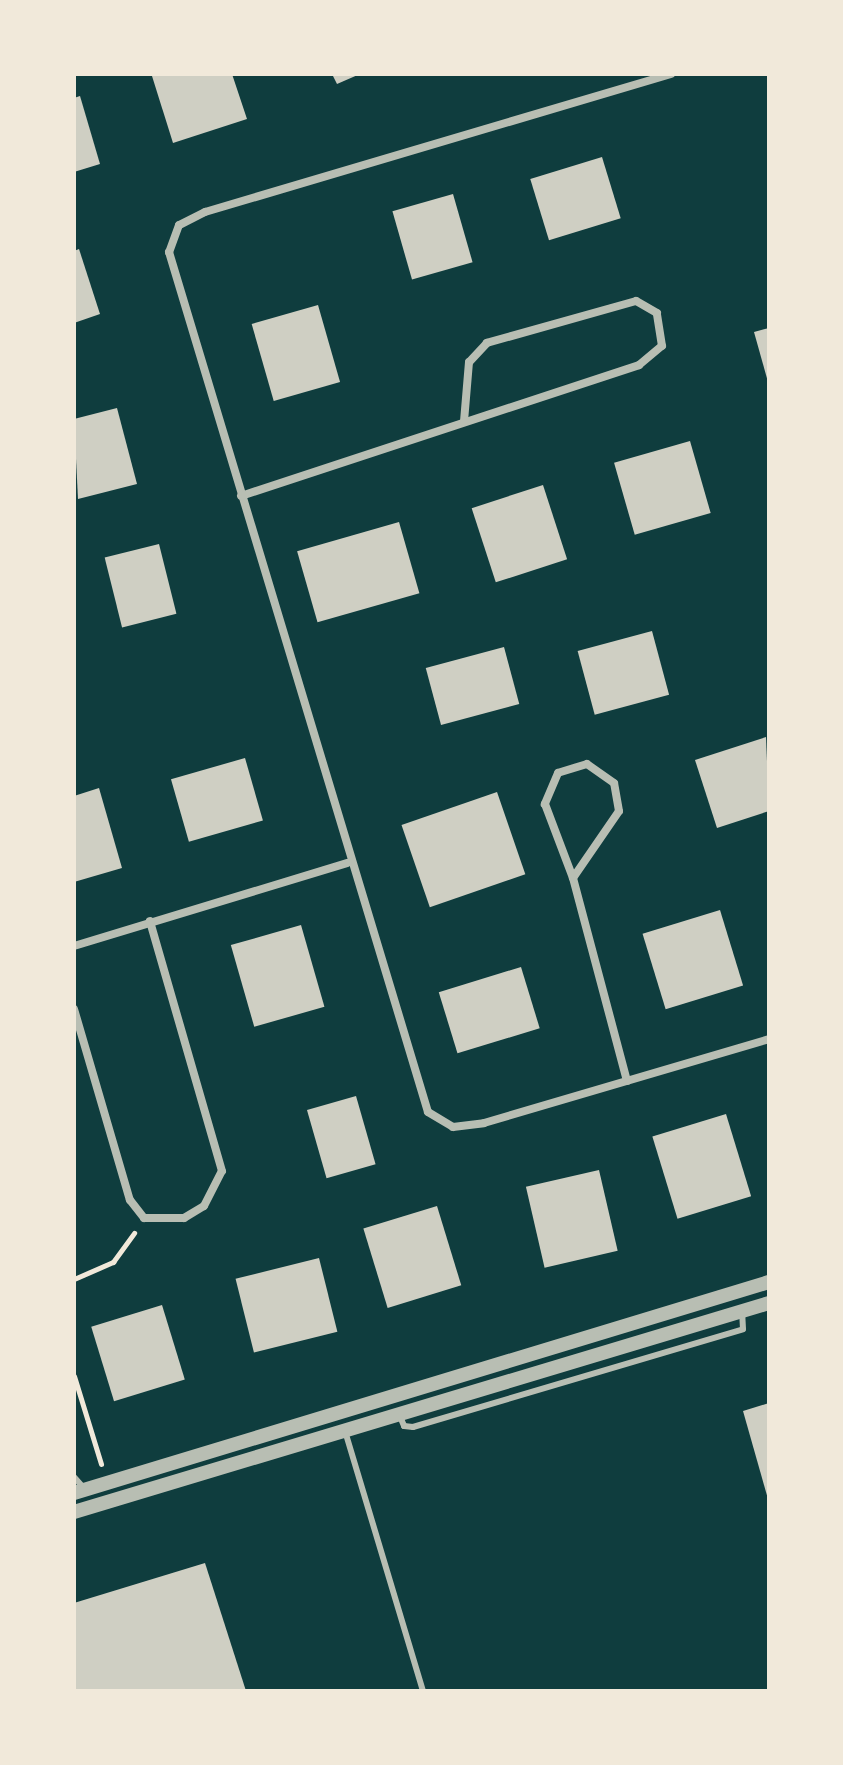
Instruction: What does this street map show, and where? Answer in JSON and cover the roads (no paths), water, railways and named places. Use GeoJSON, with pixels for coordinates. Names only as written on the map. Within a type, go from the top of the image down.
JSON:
{"type":"FeatureCollection","features":[{"type":"Feature","properties":{"kind":"street"},"geometry":{"type":"LineString","coordinates":[[671,74],[179,225],[169,252],[413,1078],[437,1121],[470,1126],[769,1039]]}},
{"type":"Feature","properties":{"kind":"street"},"geometry":{"type":"LineString","coordinates":[[241,496],[464,422],[652,359],[662,346],[657,313],[648,304],[627,303],[487,343],[469,362],[464,422]]}},
{"type":"Feature","properties":{"kind":"street"},"geometry":{"type":"LineString","coordinates":[[573,878],[619,811],[614,783],[587,764],[558,773],[545,804],[573,878],[627,1081]]}},
{"type":"Feature","properties":{"kind":"street"},"geometry":{"type":"LineString","coordinates":[[74,946],[348,863]]}},
{"type":"Feature","properties":{"kind":"street"},"geometry":{"type":"LineString","coordinates":[[74,1009],[120,1179],[144,1218],[184,1218],[211,1197],[222,1171],[150,921]]}},
{"type":"Feature","properties":{"kind":"street"},"geometry":{"type":"LineString","coordinates":[[80,1492],[769,1282]]}},
{"type":"Feature","properties":{"kind":"street"},"geometry":{"type":"LineString","coordinates":[[74,1512],[769,1303]]}},
{"type":"Feature","properties":{"kind":"lane"},"geometry":{"type":"LineString","coordinates":[[345,1431],[423,1691]]}},
{"type":"Feature","properties":{"kind":"lane"},"geometry":{"type":"LineString","coordinates":[[74,1477],[80,1492]]}}]}
